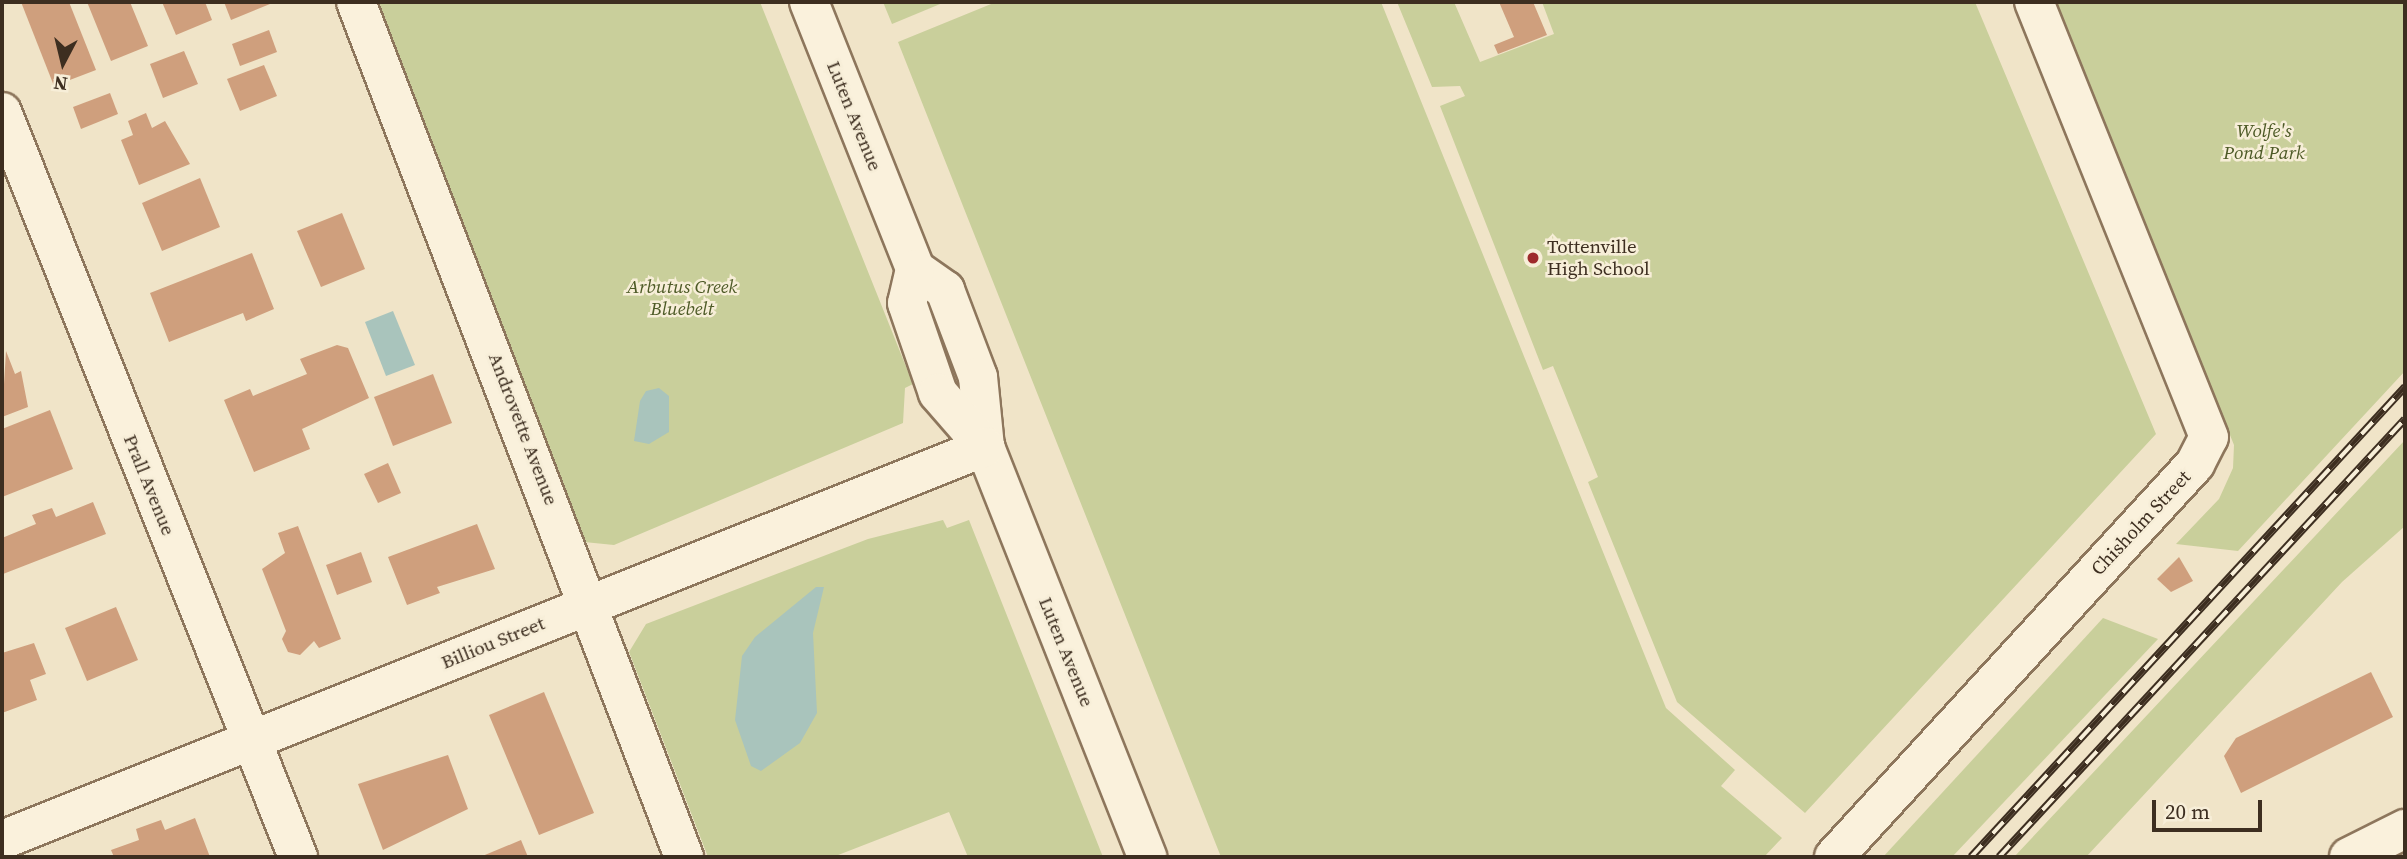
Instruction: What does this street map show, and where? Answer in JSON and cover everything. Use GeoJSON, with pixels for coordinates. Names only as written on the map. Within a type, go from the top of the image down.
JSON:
{"type":"FeatureCollection","features":[{"type":"Feature","properties":{"kind":"street","name":"Androvette Avenue"},"geometry":{"type":"LineString","coordinates":[[356,2],[591,604],[684,857]]}},
{"type":"Feature","properties":{"kind":"street","name":"Luten Avenue"},"geometry":{"type":"LineString","coordinates":[[809,2],[915,269],[907,303],[938,393],[985,447],[1147,857]]}},
{"type":"Feature","properties":{"kind":"street","name":"Chisholm Street"},"geometry":{"type":"LineString","coordinates":[[1835,857],[2195,464],[2209,437],[2034,2]]}},
{"type":"Feature","properties":{"kind":"street","name":"Prall Avenue"},"geometry":{"type":"LineString","coordinates":[[2,112],[298,857]]}},
{"type":"Feature","properties":{"kind":"street","name":"Billiou Street"},"geometry":{"type":"LineString","coordinates":[[2,839],[985,447]]}},
{"type":"Feature","properties":{"kind":"street"},"geometry":{"type":"LineString","coordinates":[[2357,855],[2405,829]]}},
{"type":"Feature","properties":{"kind":"green space","name":"Arbutus Creek Bluebelt"},"geometry":{"type":"Polygon","coordinates":[[[370,2],[760,2],[913,384],[905,388],[903,423],[614,545],[584,542],[370,2]]]}},
{"type":"Feature","properties":{"kind":"green space"},"geometry":{"type":"Polygon","coordinates":[[[883,2],[945,2],[892,24],[883,2]]]}},
{"type":"Feature","properties":{"kind":"green space"},"geometry":{"type":"Polygon","coordinates":[[[996,2],[1381,2],[1666,708],[1735,770],[1721,786],[1782,838],[1764,857],[1221,857],[898,42],[996,2]]]}},
{"type":"Feature","properties":{"kind":"green space"},"geometry":{"type":"Polygon","coordinates":[[[1397,2],[1454,2],[1480,62],[1554,34],[1542,2],[1975,2],[2156,434],[1805,813],[1677,702],[1588,482],[1598,477],[1553,366],[1543,370],[1440,106],[1465,96],[1460,86],[1432,87],[1397,2]]]}},
{"type":"Feature","properties":{"kind":"green space","name":"Wolfe's Pond Park"},"geometry":{"type":"Polygon","coordinates":[[[2056,2],[2405,2],[2405,371],[2238,551],[2176,544],[2219,499],[2233,468],[2234,445],[2056,2]]]}},
{"type":"Feature","properties":{"kind":"green space"},"geometry":{"type":"Polygon","coordinates":[[[2405,440],[2405,526],[2342,582],[2086,857],[2014,857],[2405,440]]]}},
{"type":"Feature","properties":{"kind":"green space"},"geometry":{"type":"Polygon","coordinates":[[[943,520],[947,528],[969,520],[1103,857],[968,857],[949,812],[833,857],[708,857],[629,652],[646,624],[868,539],[943,520]]]}},
{"type":"Feature","properties":{"kind":"green space"},"geometry":{"type":"Polygon","coordinates":[[[2103,618],[2158,639],[1952,857],[1883,857],[2103,618]]]}},
{"type":"Feature","properties":{"kind":"water"},"geometry":{"type":"Polygon","coordinates":[[[393,311],[415,365],[386,376],[365,322],[393,311]]]}},
{"type":"Feature","properties":{"kind":"water"},"geometry":{"type":"Polygon","coordinates":[[[659,388],[669,396],[669,432],[649,444],[634,441],[640,401],[646,391],[659,388]]]}},
{"type":"Feature","properties":{"kind":"water"},"geometry":{"type":"Polygon","coordinates":[[[816,587],[824,587],[813,633],[817,713],[800,743],[761,771],[751,766],[735,720],[742,656],[755,637],[816,587]]]}},
{"type":"Feature","properties":{"kind":"building"},"geometry":{"type":"Polygon","coordinates":[[[21,2],[69,2],[96,70],[54,86],[21,2]]]}},
{"type":"Feature","properties":{"kind":"building"},"geometry":{"type":"Polygon","coordinates":[[[87,2],[130,2],[148,46],[111,61],[87,2]]]}},
{"type":"Feature","properties":{"kind":"building"},"geometry":{"type":"Polygon","coordinates":[[[162,2],[205,2],[212,20],[176,35],[162,2]]]}},
{"type":"Feature","properties":{"kind":"building"},"geometry":{"type":"Polygon","coordinates":[[[224,2],[275,2],[231,20],[224,2]]]}},
{"type":"Feature","properties":{"kind":"building"},"geometry":{"type":"Polygon","coordinates":[[[1499,2],[1533,2],[1547,35],[1498,54],[1494,45],[1514,37],[1499,2]]]}},
{"type":"Feature","properties":{"kind":"building"},"geometry":{"type":"Polygon","coordinates":[[[269,30],[277,52],[240,66],[232,44],[269,30]]]}},
{"type":"Feature","properties":{"kind":"building"},"geometry":{"type":"Polygon","coordinates":[[[184,51],[198,84],[163,98],[150,64],[184,51]]]}},
{"type":"Feature","properties":{"kind":"building"},"geometry":{"type":"Polygon","coordinates":[[[264,65],[277,96],[240,111],[227,79],[264,65]]]}},
{"type":"Feature","properties":{"kind":"building"},"geometry":{"type":"Polygon","coordinates":[[[110,93],[118,114],[81,129],[73,107],[110,93]]]}},
{"type":"Feature","properties":{"kind":"building"},"geometry":{"type":"Polygon","coordinates":[[[146,113],[152,128],[165,121],[190,164],[139,185],[121,140],[133,135],[128,121],[146,113]]]}},
{"type":"Feature","properties":{"kind":"building"},"geometry":{"type":"Polygon","coordinates":[[[200,178],[220,227],[162,251],[142,203],[200,178]]]}},
{"type":"Feature","properties":{"kind":"building"},"geometry":{"type":"Polygon","coordinates":[[[342,213],[365,269],[321,287],[297,231],[342,213]]]}},
{"type":"Feature","properties":{"kind":"building"},"geometry":{"type":"Polygon","coordinates":[[[252,253],[274,309],[246,321],[243,313],[169,342],[150,293],[252,253]]]}},
{"type":"Feature","properties":{"kind":"building"},"geometry":{"type":"Polygon","coordinates":[[[337,345],[348,348],[369,398],[302,429],[310,449],[254,472],[224,400],[250,389],[253,396],[307,374],[300,359],[337,345]]]}},
{"type":"Feature","properties":{"kind":"building"},"geometry":{"type":"Polygon","coordinates":[[[6,351],[15,374],[21,371],[28,407],[2,417],[6,351]]]}},
{"type":"Feature","properties":{"kind":"building"},"geometry":{"type":"Polygon","coordinates":[[[433,374],[452,423],[393,446],[374,397],[433,374]]]}},
{"type":"Feature","properties":{"kind":"building"},"geometry":{"type":"Polygon","coordinates":[[[50,410],[73,469],[2,497],[2,429],[50,410]]]}},
{"type":"Feature","properties":{"kind":"building"},"geometry":{"type":"Polygon","coordinates":[[[388,463],[401,493],[378,503],[364,474],[388,463]]]}},
{"type":"Feature","properties":{"kind":"building"},"geometry":{"type":"Polygon","coordinates":[[[93,502],[106,534],[3,574],[2,538],[36,524],[32,515],[52,508],[56,517],[93,502]]]}},
{"type":"Feature","properties":{"kind":"building"},"geometry":{"type":"Polygon","coordinates":[[[477,524],[495,569],[437,587],[440,593],[407,605],[388,557],[477,524]]]}},
{"type":"Feature","properties":{"kind":"building"},"geometry":{"type":"Polygon","coordinates":[[[298,526],[341,639],[319,648],[314,641],[300,655],[288,652],[282,639],[286,631],[262,569],[285,553],[278,533],[298,526]]]}},
{"type":"Feature","properties":{"kind":"building"},"geometry":{"type":"Polygon","coordinates":[[[361,552],[372,582],[337,595],[326,565],[361,552]]]}},
{"type":"Feature","properties":{"kind":"building"},"geometry":{"type":"Polygon","coordinates":[[[2179,557],[2193,581],[2171,592],[2157,579],[2179,557]]]}},
{"type":"Feature","properties":{"kind":"building"},"geometry":{"type":"Polygon","coordinates":[[[116,607],[138,660],[87,681],[65,628],[116,607]]]}},
{"type":"Feature","properties":{"kind":"building"},"geometry":{"type":"Polygon","coordinates":[[[34,643],[46,674],[30,680],[37,700],[2,713],[2,653],[34,643]]]}},
{"type":"Feature","properties":{"kind":"building"},"geometry":{"type":"Polygon","coordinates":[[[2371,672],[2393,717],[2241,793],[2224,756],[2236,738],[2371,672]]]}},
{"type":"Feature","properties":{"kind":"building"},"geometry":{"type":"Polygon","coordinates":[[[544,692],[594,813],[539,835],[489,715],[544,692]]]}},
{"type":"Feature","properties":{"kind":"building"},"geometry":{"type":"Polygon","coordinates":[[[448,755],[468,809],[383,850],[358,784],[448,755]]]}},
{"type":"Feature","properties":{"kind":"building"},"geometry":{"type":"Polygon","coordinates":[[[195,818],[210,857],[114,857],[111,850],[139,840],[136,829],[161,820],[165,830],[195,818]]]}},
{"type":"Feature","properties":{"kind":"building"},"geometry":{"type":"Polygon","coordinates":[[[521,840],[528,857],[480,857],[521,840]]]}},
{"type":"Feature","properties":{"kind":"railway"},"geometry":{"type":"LineString","coordinates":[[1971,857],[2405,387]]}},
{"type":"Feature","properties":{"kind":"railway"},"geometry":{"type":"LineString","coordinates":[[1999,857],[2405,419]]}},
{"type":"Feature","properties":{"kind":"place","name":"Tottenville High School"},"geometry":{"type":"Point","coordinates":[1533,258]}}]}
